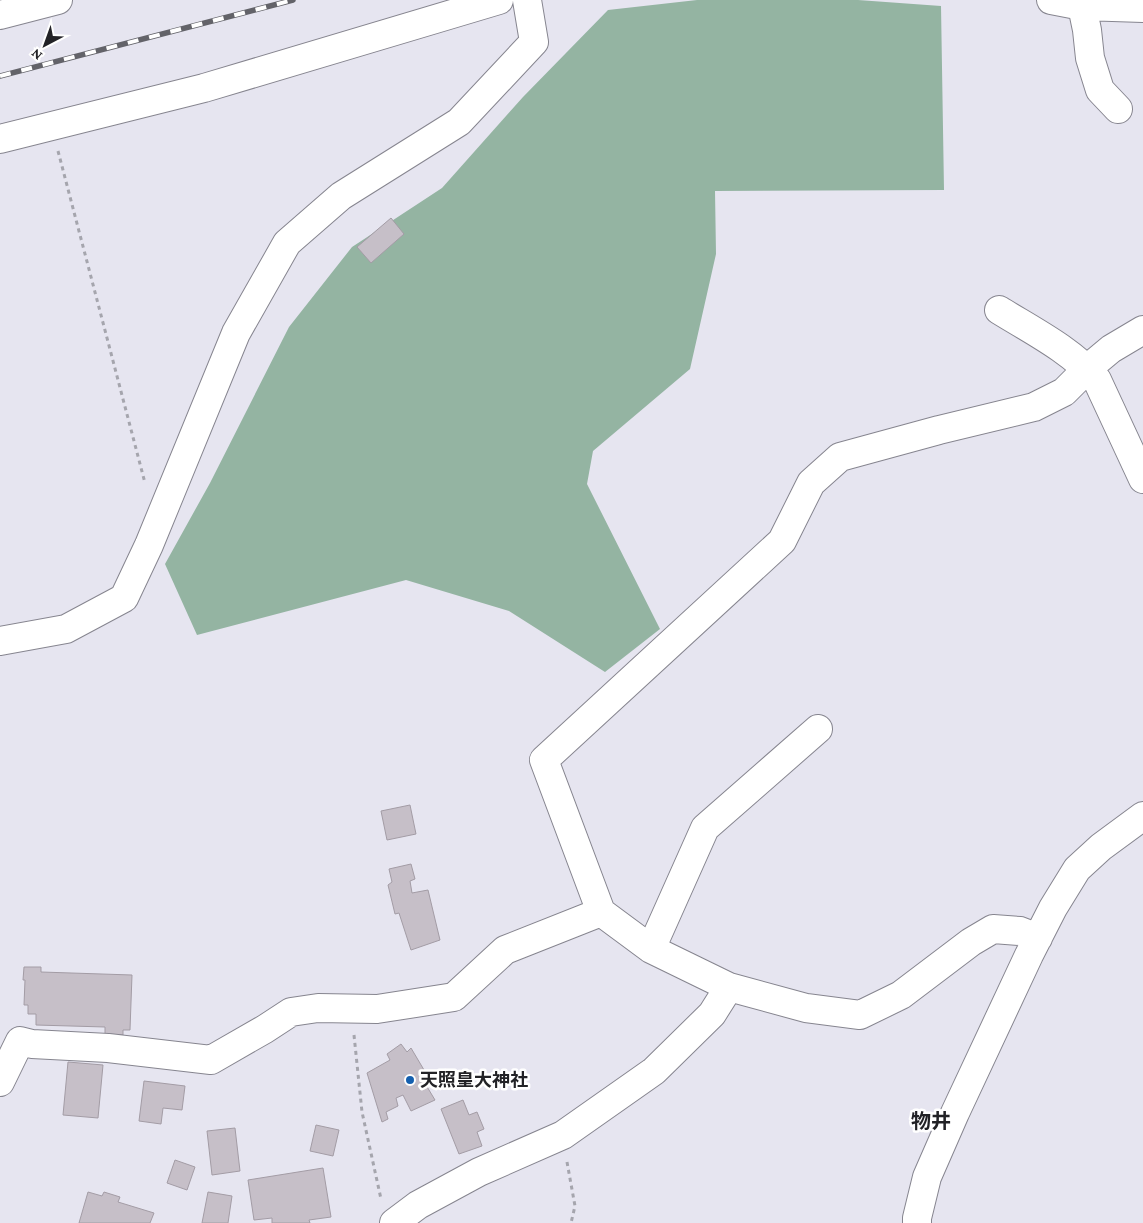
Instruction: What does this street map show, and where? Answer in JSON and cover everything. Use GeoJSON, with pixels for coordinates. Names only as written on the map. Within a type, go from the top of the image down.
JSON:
{"type":"FeatureCollection","features":[{"type":"Feature","properties":{"kind":"street"},"geometry":{"type":"LineString","coordinates":[[0,15],[58,0]]}},
{"type":"Feature","properties":{"kind":"street"},"geometry":{"type":"LineString","coordinates":[[0,139],[204,88],[499,0]]}},
{"type":"Feature","properties":{"kind":"street"},"geometry":{"type":"LineString","coordinates":[[0,641],[66,629],[124,598],[149,545],[236,334],[287,243],[341,196],[458,122],[534,42],[527,0]]}},
{"type":"Feature","properties":{"kind":"street"},"geometry":{"type":"LineString","coordinates":[[1053,0],[1082,6],[1143,8]]}},
{"type":"Feature","properties":{"kind":"street"},"geometry":{"type":"LineString","coordinates":[[1082,6],[1090,58],[1100,90],[1118,109]]}},
{"type":"Feature","properties":{"kind":"street"},"geometry":{"type":"LineString","coordinates":[[999,310],[1071,355],[1097,380],[1143,478]]}},
{"type":"Feature","properties":{"kind":"street"},"geometry":{"type":"LineString","coordinates":[[1038,938],[1020,931],[993,929],[971,942],[901,995],[860,1015],[806,1008],[729,987],[651,949],[601,912],[544,760],[782,542],[811,483],[840,457],[1034,407],[1064,392],[1087,369],[1112,349],[1143,330]]}},
{"type":"Feature","properties":{"kind":"street"},"geometry":{"type":"LineString","coordinates":[[651,949],[705,828],[818,729]]}},
{"type":"Feature","properties":{"kind":"street"},"geometry":{"type":"LineString","coordinates":[[917,1223],[927,1177],[955,1113],[1053,908],[1077,869],[1101,848],[1142,818]]}},
{"type":"Feature","properties":{"kind":"street"},"geometry":{"type":"LineString","coordinates":[[0,1082],[20,1041],[32,1044],[108,1048],[211,1060],[291,1012],[318,1008],[377,1009],[454,997],[505,950],[601,912]]}},
{"type":"Feature","properties":{"kind":"street"},"geometry":{"type":"LineString","coordinates":[[394,1223],[418,1205],[479,1172],[563,1135],[654,1071],[712,1014],[729,987]]}},
{"type":"Feature","properties":{"kind":"path"},"geometry":{"type":"LineString","coordinates":[[56,145],[145,483]]}},
{"type":"Feature","properties":{"kind":"path"},"geometry":{"type":"LineString","coordinates":[[362,1009],[353,1036],[362,1112],[382,1205],[394,1223]]}},
{"type":"Feature","properties":{"kind":"path"},"geometry":{"type":"LineString","coordinates":[[563,1135],[575,1206],[571,1223]]}},
{"type":"Feature","properties":{"kind":"green space"},"geometry":{"type":"Polygon","coordinates":[[[697,0],[858,0],[941,6],[944,190],[715,191],[716,254],[690,369],[593,451],[587,484],[660,629],[605,672],[509,611],[406,580],[197,635],[165,564],[210,483],[289,327],[352,247],[442,188],[523,97],[608,10],[697,0]]]}},
{"type":"Feature","properties":{"kind":"building"},"geometry":{"type":"Polygon","coordinates":[[[391,218],[404,234],[371,263],[357,247],[391,218]]]}},
{"type":"Feature","properties":{"kind":"building"},"geometry":{"type":"Polygon","coordinates":[[[410,805],[416,834],[387,840],[381,811],[410,805]]]}},
{"type":"Feature","properties":{"kind":"building"},"geometry":{"type":"Polygon","coordinates":[[[411,864],[415,879],[410,881],[412,893],[428,890],[440,940],[411,950],[399,913],[395,914],[388,885],[392,882],[389,869],[411,864]]]}},
{"type":"Feature","properties":{"kind":"building"},"geometry":{"type":"Polygon","coordinates":[[[24,967],[41,967],[41,972],[132,975],[130,1030],[123,1030],[123,1035],[105,1034],[105,1027],[36,1025],[36,1014],[28,1014],[28,1005],[24,1005],[24,967]]]}},
{"type":"Feature","properties":{"kind":"building"},"geometry":{"type":"Polygon","coordinates":[[[401,1044],[407,1052],[411,1048],[427,1075],[423,1080],[435,1100],[411,1111],[403,1095],[396,1098],[398,1106],[386,1112],[388,1119],[382,1122],[367,1073],[390,1060],[387,1054],[401,1044]]]}},
{"type":"Feature","properties":{"kind":"building"},"geometry":{"type":"Polygon","coordinates":[[[68,1062],[103,1065],[98,1118],[63,1115],[68,1062]]]}},
{"type":"Feature","properties":{"kind":"building"},"geometry":{"type":"Polygon","coordinates":[[[144,1081],[185,1086],[182,1110],[163,1108],[161,1124],[139,1121],[144,1081]]]}},
{"type":"Feature","properties":{"kind":"building"},"geometry":{"type":"Polygon","coordinates":[[[463,1100],[469,1115],[477,1112],[484,1129],[477,1132],[482,1146],[459,1154],[441,1109],[463,1100]]]}},
{"type":"Feature","properties":{"kind":"building"},"geometry":{"type":"Polygon","coordinates":[[[316,1125],[339,1130],[333,1156],[310,1151],[316,1125]]]}},
{"type":"Feature","properties":{"kind":"building"},"geometry":{"type":"Polygon","coordinates":[[[235,1128],[240,1171],[212,1175],[207,1131],[235,1128]]]}},
{"type":"Feature","properties":{"kind":"building"},"geometry":{"type":"Polygon","coordinates":[[[175,1160],[195,1167],[187,1190],[167,1183],[175,1160]]]}},
{"type":"Feature","properties":{"kind":"building"},"geometry":{"type":"Polygon","coordinates":[[[323,1168],[331,1217],[309,1220],[310,1223],[272,1223],[272,1218],[254,1220],[248,1180],[323,1168]]]}},
{"type":"Feature","properties":{"kind":"building"},"geometry":{"type":"Polygon","coordinates":[[[88,1192],[102,1196],[104,1192],[120,1197],[118,1202],[154,1213],[150,1223],[79,1223],[88,1192]]]}},
{"type":"Feature","properties":{"kind":"building"},"geometry":{"type":"Polygon","coordinates":[[[208,1192],[232,1196],[228,1223],[202,1223],[208,1192]]]}},
{"type":"Feature","properties":{"kind":"railway"},"geometry":{"type":"LineString","coordinates":[[0,76],[293,0]]}},
{"type":"Feature","properties":{"kind":"place","name":"天照皇大神社"},"geometry":{"type":"Point","coordinates":[410,1080]}},
{"type":"Feature","properties":{"kind":"district","name":"物井"},"geometry":{"type":"Point","coordinates":[931,1121]}}]}
